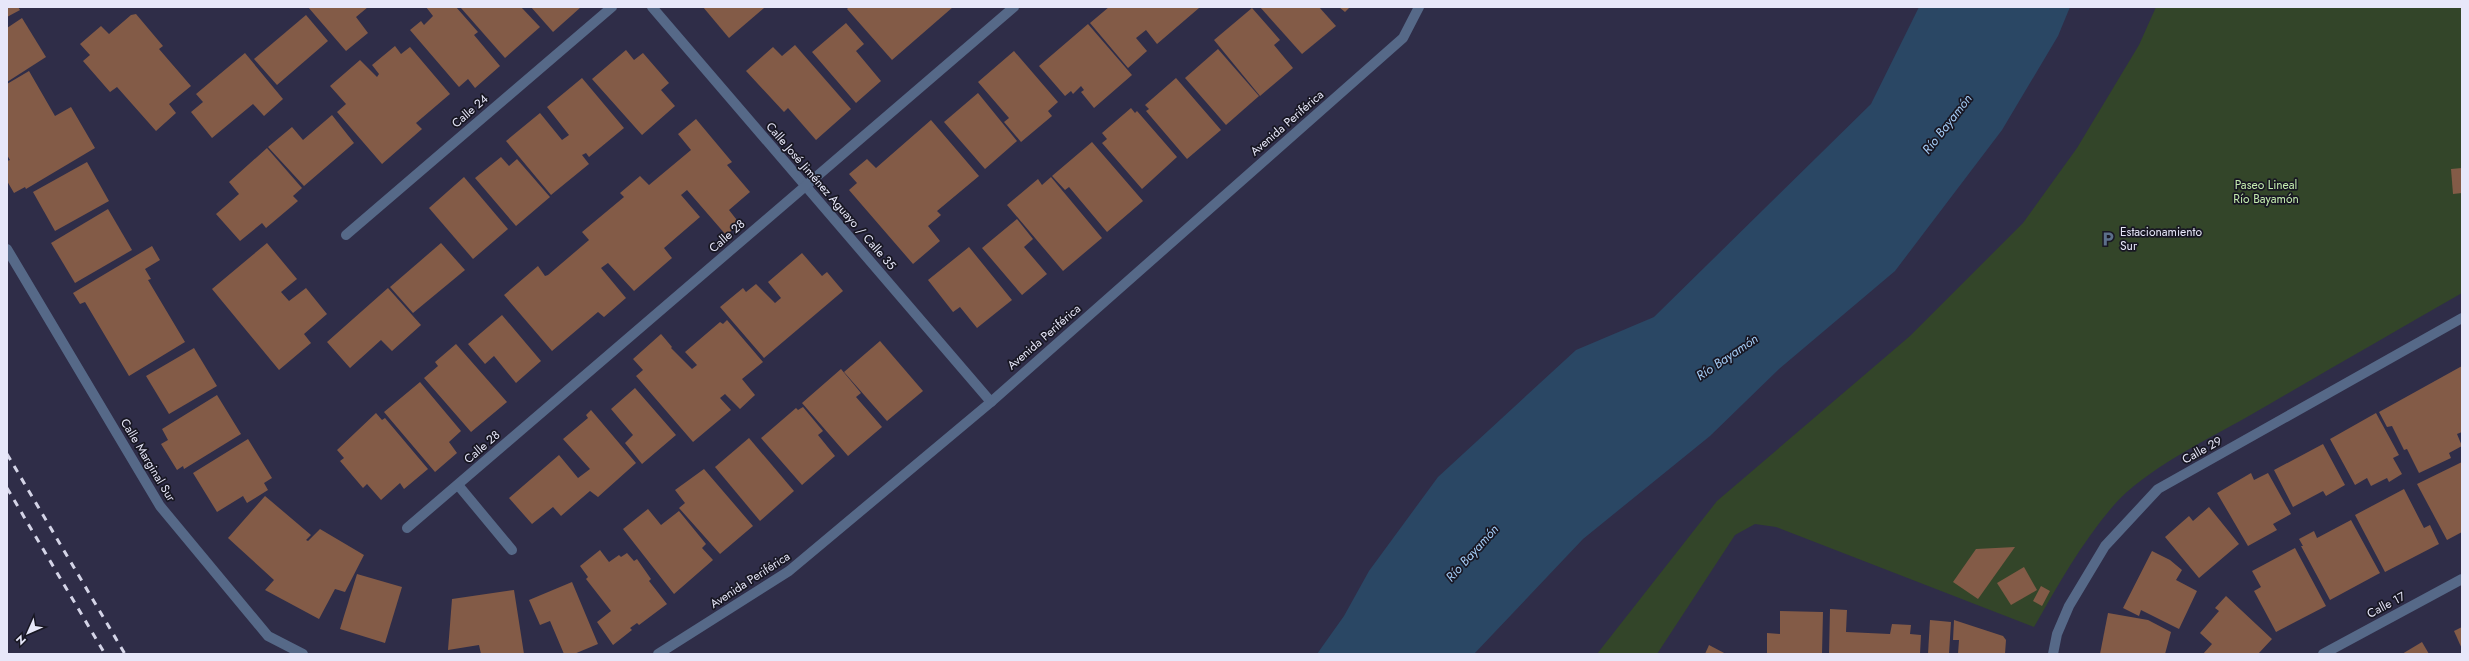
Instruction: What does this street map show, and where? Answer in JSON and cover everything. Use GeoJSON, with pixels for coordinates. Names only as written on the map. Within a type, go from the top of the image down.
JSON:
{"type":"FeatureCollection","features":[{"type":"Feature","properties":{"kind":"street","name":"Calle 24"},"geometry":{"type":"LineString","coordinates":[[346,235],[612,7]]}},
{"type":"Feature","properties":{"kind":"street","name":"Calle José Jiménez Aguayo / Calle 35"},"geometry":{"type":"LineString","coordinates":[[652,7],[991,402]]}},
{"type":"Feature","properties":{"kind":"street","name":"Calle 28"},"geometry":{"type":"LineString","coordinates":[[407,528],[1014,7]]}},
{"type":"Feature","properties":{"kind":"street","name":"Avenida Periférica"},"geometry":{"type":"LineString","coordinates":[[658,654],[789,572],[991,402],[1403,38],[1419,7]]}},
{"type":"Feature","properties":{"kind":"street","name":"Calle Marginal Sur"},"geometry":{"type":"LineString","coordinates":[[7,249],[160,506],[268,636],[304,654]]}},
{"type":"Feature","properties":{"kind":"street","name":"Calle 29"},"geometry":{"type":"LineString","coordinates":[[2052,654],[2056,634],[2069,606],[2105,546],[2158,489],[2462,318]]}},
{"type":"Feature","properties":{"kind":"street"},"geometry":{"type":"LineString","coordinates":[[458,485],[512,550]]}},
{"type":"Feature","properties":{"kind":"street","name":"Calle 17"},"geometry":{"type":"LineString","coordinates":[[2323,654],[2462,579]]}},
{"type":"Feature","properties":{"kind":"green space","name":"Paseo Lineal Río Bayamón"},"geometry":{"type":"Polygon","coordinates":[[[2156,7],[2462,7],[2462,293],[2177,456],[2142,480],[2127,492],[2102,519],[2071,564],[2034,627],[1776,527],[1755,524],[1735,535],[1657,654],[1597,654],[1717,501],[1910,336],[2023,223],[2077,148],[2139,45],[2156,7]]]}},
{"type":"Feature","properties":{"kind":"water","name":"Río Bayamón"},"geometry":{"type":"Polygon","coordinates":[[[1919,7],[2070,7],[2058,36],[2002,130],[1895,271],[1779,369],[1710,436],[1583,539],[1474,654],[1317,654],[1344,616],[1369,571],[1438,477],[1576,350],[1654,317],[1871,104],[1919,7]]]}},
{"type":"Feature","properties":{"kind":"building"},"geometry":{"type":"Polygon","coordinates":[[[7,7],[18,7],[20,10],[7,17],[7,7]]]}},
{"type":"Feature","properties":{"kind":"building"},"geometry":{"type":"Polygon","coordinates":[[[308,7],[368,7],[356,17],[368,33],[346,51],[308,7]]]}},
{"type":"Feature","properties":{"kind":"building"},"geometry":{"type":"Polygon","coordinates":[[[426,7],[456,7],[478,32],[474,35],[500,66],[475,88],[468,79],[459,87],[410,30],[421,21],[424,25],[433,16],[426,7]]]}},
{"type":"Feature","properties":{"kind":"building"},"geometry":{"type":"Polygon","coordinates":[[[521,7],[540,27],[505,58],[461,8],[521,7]]]}},
{"type":"Feature","properties":{"kind":"building"},"geometry":{"type":"Polygon","coordinates":[[[531,7],[581,7],[553,32],[531,7]]]}},
{"type":"Feature","properties":{"kind":"building"},"geometry":{"type":"Polygon","coordinates":[[[703,7],[764,7],[764,8],[729,38],[703,7]]]}},
{"type":"Feature","properties":{"kind":"building"},"geometry":{"type":"Polygon","coordinates":[[[849,7],[953,7],[892,60],[847,9],[849,7]]]}},
{"type":"Feature","properties":{"kind":"building"},"geometry":{"type":"Polygon","coordinates":[[[1109,7],[1199,8],[1157,44],[1146,30],[1136,38],[1147,51],[1128,68],[1090,23],[1109,7]]]}},
{"type":"Feature","properties":{"kind":"building"},"geometry":{"type":"Polygon","coordinates":[[[1260,7],[1319,7],[1336,26],[1302,54],[1260,7]]]}},
{"type":"Feature","properties":{"kind":"building"},"geometry":{"type":"Polygon","coordinates":[[[1339,7],[1350,7],[1345,12],[1339,7]]]}},
{"type":"Feature","properties":{"kind":"building"},"geometry":{"type":"Polygon","coordinates":[[[1252,8],[1280,40],[1274,45],[1293,68],[1260,96],[1214,40],[1252,8]]]}},
{"type":"Feature","properties":{"kind":"building"},"geometry":{"type":"Polygon","coordinates":[[[136,14],[163,46],[159,49],[191,86],[169,104],[176,113],[156,131],[117,87],[110,92],[83,61],[90,55],[80,44],[101,26],[109,34],[131,15],[136,14]]]}},
{"type":"Feature","properties":{"kind":"building"},"geometry":{"type":"Polygon","coordinates":[[[306,15],[328,41],[277,85],[254,59],[306,15]]]}},
{"type":"Feature","properties":{"kind":"building"},"geometry":{"type":"Polygon","coordinates":[[[22,18],[46,57],[7,82],[7,28],[22,18]]]}},
{"type":"Feature","properties":{"kind":"building"},"geometry":{"type":"Polygon","coordinates":[[[846,23],[864,44],[856,51],[881,81],[856,103],[812,52],[846,23]]]}},
{"type":"Feature","properties":{"kind":"building"},"geometry":{"type":"Polygon","coordinates":[[[1088,24],[1132,75],[1094,108],[1081,92],[1084,90],[1081,86],[1073,94],[1071,91],[1065,96],[1039,66],[1088,24]]]}},
{"type":"Feature","properties":{"kind":"building"},"geometry":{"type":"Polygon","coordinates":[[[795,45],[851,109],[816,140],[788,108],[784,112],[746,71],[773,47],[782,56],[795,45]]]}},
{"type":"Feature","properties":{"kind":"building"},"geometry":{"type":"Polygon","coordinates":[[[395,46],[401,54],[410,47],[450,94],[416,123],[422,129],[382,164],[337,112],[346,104],[330,86],[360,60],[377,77],[379,74],[372,65],[395,46]]]}},
{"type":"Feature","properties":{"kind":"building"},"geometry":{"type":"Polygon","coordinates":[[[1218,49],[1259,96],[1226,125],[1185,78],[1218,49]]]}},
{"type":"Feature","properties":{"kind":"building"},"geometry":{"type":"Polygon","coordinates":[[[626,50],[634,60],[643,53],[669,83],[661,90],[675,106],[642,135],[592,79],[626,50]]]}},
{"type":"Feature","properties":{"kind":"building"},"geometry":{"type":"Polygon","coordinates":[[[1014,51],[1058,102],[1048,111],[1052,116],[1021,142],[1004,122],[1009,118],[978,82],[1014,51]]]}},
{"type":"Feature","properties":{"kind":"building"},"geometry":{"type":"Polygon","coordinates":[[[245,53],[283,99],[264,116],[253,104],[212,138],[191,112],[203,102],[196,94],[245,53]]]}},
{"type":"Feature","properties":{"kind":"building"},"geometry":{"type":"Polygon","coordinates":[[[29,71],[55,116],[71,107],[95,148],[26,189],[25,187],[14,193],[7,181],[7,161],[10,160],[7,155],[7,84],[29,71]]]}},
{"type":"Feature","properties":{"kind":"building"},"geometry":{"type":"Polygon","coordinates":[[[582,78],[624,128],[589,157],[586,153],[582,155],[589,164],[551,195],[506,141],[540,113],[562,140],[569,135],[547,107],[582,78]]]}},
{"type":"Feature","properties":{"kind":"building"},"geometry":{"type":"Polygon","coordinates":[[[1176,78],[1221,130],[1187,159],[1146,111],[1149,109],[1145,105],[1176,78]]]}},
{"type":"Feature","properties":{"kind":"building"},"geometry":{"type":"Polygon","coordinates":[[[978,93],[1017,141],[985,169],[944,122],[978,93]]]}},
{"type":"Feature","properties":{"kind":"building"},"geometry":{"type":"Polygon","coordinates":[[[1131,108],[1135,113],[1137,111],[1177,157],[1142,189],[1102,143],[1107,139],[1102,133],[1131,108]]]}},
{"type":"Feature","properties":{"kind":"building"},"geometry":{"type":"Polygon","coordinates":[[[332,115],[354,143],[304,186],[268,147],[292,127],[303,140],[332,115]]]}},
{"type":"Feature","properties":{"kind":"building"},"geometry":{"type":"Polygon","coordinates":[[[696,119],[732,162],[727,165],[750,192],[729,210],[740,224],[726,235],[687,190],[681,195],[700,217],[664,248],[672,258],[634,291],[608,263],[601,268],[626,298],[604,317],[598,312],[552,351],[504,295],[538,266],[545,276],[548,275],[589,240],[582,232],[624,197],[620,193],[640,176],[649,185],[691,150],[678,134],[696,119]]]}},
{"type":"Feature","properties":{"kind":"building"},"geometry":{"type":"Polygon","coordinates":[[[931,120],[979,176],[937,211],[941,215],[928,226],[940,241],[913,264],[849,190],[857,183],[849,174],[867,159],[876,168],[931,120]]]}},
{"type":"Feature","properties":{"kind":"building"},"geometry":{"type":"Polygon","coordinates":[[[1092,142],[1143,201],[1107,232],[1069,187],[1065,190],[1052,176],[1092,142]]]}},
{"type":"Feature","properties":{"kind":"building"},"geometry":{"type":"Polygon","coordinates":[[[267,148],[302,188],[293,196],[298,201],[266,228],[262,223],[240,241],[216,214],[239,194],[229,182],[267,148]]]}},
{"type":"Feature","properties":{"kind":"building"},"geometry":{"type":"Polygon","coordinates":[[[501,157],[509,166],[517,159],[550,197],[516,226],[475,178],[501,157]]]}},
{"type":"Feature","properties":{"kind":"building"},"geometry":{"type":"Polygon","coordinates":[[[87,162],[109,201],[55,231],[33,192],[87,162]]]}},
{"type":"Feature","properties":{"kind":"building"},"geometry":{"type":"Polygon","coordinates":[[[2462,168],[2462,193],[2453,194],[2451,169],[2462,168]]]}},
{"type":"Feature","properties":{"kind":"building"},"geometry":{"type":"Polygon","coordinates":[[[464,177],[508,229],[473,259],[429,208],[464,177]]]}},
{"type":"Feature","properties":{"kind":"building"},"geometry":{"type":"Polygon","coordinates":[[[1051,177],[1102,238],[1063,271],[1007,205],[1038,179],[1042,185],[1051,177]]]}},
{"type":"Feature","properties":{"kind":"building"},"geometry":{"type":"Polygon","coordinates":[[[108,209],[132,250],[75,283],[51,243],[108,209]]]}},
{"type":"Feature","properties":{"kind":"building"},"geometry":{"type":"Polygon","coordinates":[[[1017,219],[1033,239],[1024,247],[1047,274],[1022,295],[982,248],[1017,219]]]}},
{"type":"Feature","properties":{"kind":"building"},"geometry":{"type":"Polygon","coordinates":[[[267,243],[297,279],[281,292],[289,301],[306,288],[327,314],[304,334],[311,343],[279,370],[212,289],[267,243]]]}},
{"type":"Feature","properties":{"kind":"building"},"geometry":{"type":"Polygon","coordinates":[[[441,243],[465,270],[413,313],[390,287],[441,243]]]}},
{"type":"Feature","properties":{"kind":"building"},"geometry":{"type":"Polygon","coordinates":[[[152,246],[160,260],[145,269],[151,279],[148,280],[185,342],[129,376],[85,302],[80,304],[73,293],[152,246]]]}},
{"type":"Feature","properties":{"kind":"building"},"geometry":{"type":"Polygon","coordinates":[[[969,247],[1012,300],[977,328],[960,307],[953,312],[928,280],[969,247]]]}},
{"type":"Feature","properties":{"kind":"building"},"geometry":{"type":"Polygon","coordinates":[[[802,253],[822,276],[827,272],[843,291],[764,358],[720,307],[743,288],[746,292],[756,284],[775,303],[781,298],[768,282],[802,253]]]}},
{"type":"Feature","properties":{"kind":"building"},"geometry":{"type":"Polygon","coordinates":[[[388,288],[421,325],[392,351],[381,340],[350,368],[327,342],[388,288]]]}},
{"type":"Feature","properties":{"kind":"building"},"geometry":{"type":"Polygon","coordinates":[[[502,315],[541,361],[516,383],[494,356],[485,364],[468,344],[502,315]]]}},
{"type":"Feature","properties":{"kind":"building"},"geometry":{"type":"Polygon","coordinates":[[[727,320],[763,362],[742,379],[755,395],[740,409],[725,394],[720,398],[731,410],[693,442],[636,376],[643,370],[633,359],[661,334],[672,347],[671,348],[692,369],[697,365],[685,352],[720,322],[723,324],[727,320]]]}},
{"type":"Feature","properties":{"kind":"building"},"geometry":{"type":"Polygon","coordinates":[[[880,341],[923,391],[887,421],[844,372],[880,341]]]}},
{"type":"Feature","properties":{"kind":"building"},"geometry":{"type":"Polygon","coordinates":[[[456,344],[507,402],[471,432],[424,378],[438,366],[435,362],[456,344]]]}},
{"type":"Feature","properties":{"kind":"building"},"geometry":{"type":"Polygon","coordinates":[[[194,348],[217,386],[169,414],[146,376],[194,348]]]}},
{"type":"Feature","properties":{"kind":"building"},"geometry":{"type":"Polygon","coordinates":[[[2462,366],[2462,432],[2457,434],[2462,446],[2449,453],[2451,458],[2419,473],[2407,449],[2404,450],[2392,426],[2387,427],[2379,412],[2462,366]]]}},
{"type":"Feature","properties":{"kind":"building"},"geometry":{"type":"Polygon","coordinates":[[[841,369],[861,393],[856,397],[882,427],[848,456],[802,403],[841,369]]]}},
{"type":"Feature","properties":{"kind":"building"},"geometry":{"type":"Polygon","coordinates":[[[420,382],[461,431],[449,442],[457,453],[435,472],[384,412],[420,382]]]}},
{"type":"Feature","properties":{"kind":"building"},"geometry":{"type":"Polygon","coordinates":[[[635,388],[676,435],[642,464],[625,443],[633,435],[611,409],[635,388]]]}},
{"type":"Feature","properties":{"kind":"building"},"geometry":{"type":"Polygon","coordinates":[[[217,395],[241,434],[184,469],[183,466],[177,470],[161,444],[168,440],[162,429],[217,395]]]}},
{"type":"Feature","properties":{"kind":"building"},"geometry":{"type":"Polygon","coordinates":[[[803,407],[823,431],[818,435],[835,456],[802,485],[761,438],[796,408],[798,410],[803,407]]]}},
{"type":"Feature","properties":{"kind":"building"},"geometry":{"type":"Polygon","coordinates":[[[591,410],[636,463],[598,497],[590,491],[561,516],[553,507],[532,524],[509,498],[559,455],[578,478],[590,469],[563,439],[588,418],[586,415],[591,410]]]}},
{"type":"Feature","properties":{"kind":"building"},"geometry":{"type":"Polygon","coordinates":[[[376,413],[382,420],[385,418],[428,469],[404,489],[400,483],[381,500],[367,484],[363,488],[340,461],[344,458],[337,450],[376,413]]]}},
{"type":"Feature","properties":{"kind":"building"},"geometry":{"type":"Polygon","coordinates":[[[2376,413],[2399,455],[2393,458],[2402,474],[2389,482],[2387,478],[2371,486],[2367,478],[2355,485],[2330,439],[2376,413]]]}},
{"type":"Feature","properties":{"kind":"building"},"geometry":{"type":"Polygon","coordinates":[[[749,438],[794,491],[760,521],[715,467],[749,438]]]}},
{"type":"Feature","properties":{"kind":"building"},"geometry":{"type":"Polygon","coordinates":[[[248,439],[272,478],[264,483],[268,490],[247,503],[243,496],[217,512],[193,473],[248,439]]]}},
{"type":"Feature","properties":{"kind":"building"},"geometry":{"type":"Polygon","coordinates":[[[2323,444],[2345,485],[2326,496],[2323,491],[2293,507],[2274,470],[2323,444]]]}},
{"type":"Feature","properties":{"kind":"building"},"geometry":{"type":"Polygon","coordinates":[[[2462,462],[2462,532],[2447,540],[2417,484],[2462,462]]]}},
{"type":"Feature","properties":{"kind":"building"},"geometry":{"type":"Polygon","coordinates":[[[704,469],[753,526],[720,554],[679,508],[685,503],[675,490],[704,469]]]}},
{"type":"Feature","properties":{"kind":"building"},"geometry":{"type":"Polygon","coordinates":[[[2251,473],[2254,480],[2268,473],[2291,514],[2273,524],[2277,530],[2248,546],[2217,493],[2251,473]]]}},
{"type":"Feature","properties":{"kind":"building"},"geometry":{"type":"Polygon","coordinates":[[[2404,489],[2424,528],[2430,525],[2439,544],[2385,572],[2355,515],[2404,489]]]}},
{"type":"Feature","properties":{"kind":"building"},"geometry":{"type":"Polygon","coordinates":[[[265,496],[311,535],[306,540],[308,541],[320,529],[364,555],[345,592],[335,589],[319,619],[265,590],[274,580],[228,538],[265,496]]]}},
{"type":"Feature","properties":{"kind":"building"},"geometry":{"type":"Polygon","coordinates":[[[2209,507],[2239,544],[2199,578],[2165,537],[2189,516],[2193,521],[2209,507]]]}},
{"type":"Feature","properties":{"kind":"building"},"geometry":{"type":"Polygon","coordinates":[[[648,509],[661,525],[679,511],[706,544],[702,548],[713,560],[674,594],[623,529],[648,509]]]}},
{"type":"Feature","properties":{"kind":"building"},"geometry":{"type":"Polygon","coordinates":[[[2351,520],[2380,573],[2330,600],[2301,546],[2303,546],[2299,539],[2314,531],[2317,538],[2351,520]]]}},
{"type":"Feature","properties":{"kind":"building"},"geometry":{"type":"Polygon","coordinates":[[[2015,547],[1978,599],[1953,582],[1976,549],[2015,547]]]}},
{"type":"Feature","properties":{"kind":"building"},"geometry":{"type":"Polygon","coordinates":[[[2295,548],[2326,606],[2276,632],[2254,591],[2261,587],[2252,571],[2295,548]]]}},
{"type":"Feature","properties":{"kind":"building"},"geometry":{"type":"Polygon","coordinates":[[[600,550],[609,562],[619,555],[621,557],[627,553],[634,561],[637,559],[651,579],[649,581],[667,604],[639,625],[637,623],[630,628],[632,630],[613,645],[597,622],[611,611],[586,579],[588,577],[580,566],[600,550]]]}},
{"type":"Feature","properties":{"kind":"building"},"geometry":{"type":"Polygon","coordinates":[[[2152,551],[2170,560],[2182,570],[2176,580],[2197,591],[2179,629],[2141,610],[2139,616],[2123,608],[2152,551]]]}},
{"type":"Feature","properties":{"kind":"building"},"geometry":{"type":"Polygon","coordinates":[[[2024,567],[2037,590],[2011,605],[1997,583],[2024,567]]]}},
{"type":"Feature","properties":{"kind":"building"},"geometry":{"type":"Polygon","coordinates":[[[357,574],[402,587],[385,643],[340,629],[357,574]]]}},
{"type":"Feature","properties":{"kind":"building"},"geometry":{"type":"Polygon","coordinates":[[[572,582],[598,644],[574,654],[564,654],[550,621],[540,625],[529,600],[572,582]]]}},
{"type":"Feature","properties":{"kind":"building"},"geometry":{"type":"Polygon","coordinates":[[[2041,586],[2050,591],[2042,606],[2033,601],[2041,586]]]}},
{"type":"Feature","properties":{"kind":"building"},"geometry":{"type":"Polygon","coordinates":[[[514,590],[524,654],[481,654],[479,645],[448,650],[452,599],[514,590]]]}},
{"type":"Feature","properties":{"kind":"building"},"geometry":{"type":"Polygon","coordinates":[[[2226,596],[2272,639],[2258,654],[2203,654],[2212,644],[2200,633],[2219,611],[2215,608],[2226,596]]]}},
{"type":"Feature","properties":{"kind":"building"},"geometry":{"type":"Polygon","coordinates":[[[1830,609],[1847,610],[1846,632],[1890,634],[1892,624],[1911,625],[1910,634],[1921,635],[1920,654],[1829,654],[1830,609]]]}},
{"type":"Feature","properties":{"kind":"building"},"geometry":{"type":"Polygon","coordinates":[[[1780,611],[1823,612],[1822,654],[1767,654],[1767,633],[1780,634],[1780,611]]]}},
{"type":"Feature","properties":{"kind":"building"},"geometry":{"type":"Polygon","coordinates":[[[2108,613],[2148,620],[2171,632],[2165,654],[2100,654],[2108,613]]]}},
{"type":"Feature","properties":{"kind":"building"},"geometry":{"type":"Polygon","coordinates":[[[1930,620],[1951,622],[1949,654],[1928,654],[1930,620]]]}},
{"type":"Feature","properties":{"kind":"building"},"geometry":{"type":"Polygon","coordinates":[[[1954,620],[2003,636],[2006,640],[2005,654],[1958,654],[1959,640],[1953,640],[1954,620]]]}},
{"type":"Feature","properties":{"kind":"building"},"geometry":{"type":"Polygon","coordinates":[[[2462,627],[2462,649],[2454,631],[2462,627]]]}},
{"type":"Feature","properties":{"kind":"building"},"geometry":{"type":"Polygon","coordinates":[[[2422,642],[2429,654],[2402,654],[2422,642]]]}},
{"type":"Feature","properties":{"kind":"building"},"geometry":{"type":"Polygon","coordinates":[[[1709,645],[1726,654],[1705,654],[1709,645]]]}},
{"type":"Feature","properties":{"kind":"railway"},"geometry":{"type":"LineString","coordinates":[[7,454],[125,654]]}},
{"type":"Feature","properties":{"kind":"railway"},"geometry":{"type":"LineString","coordinates":[[7,488],[105,654]]}},
{"type":"Feature","properties":{"kind":"place","name":"Estacionamiento Sur"},"geometry":{"type":"Point","coordinates":[2108,239]}}]}
